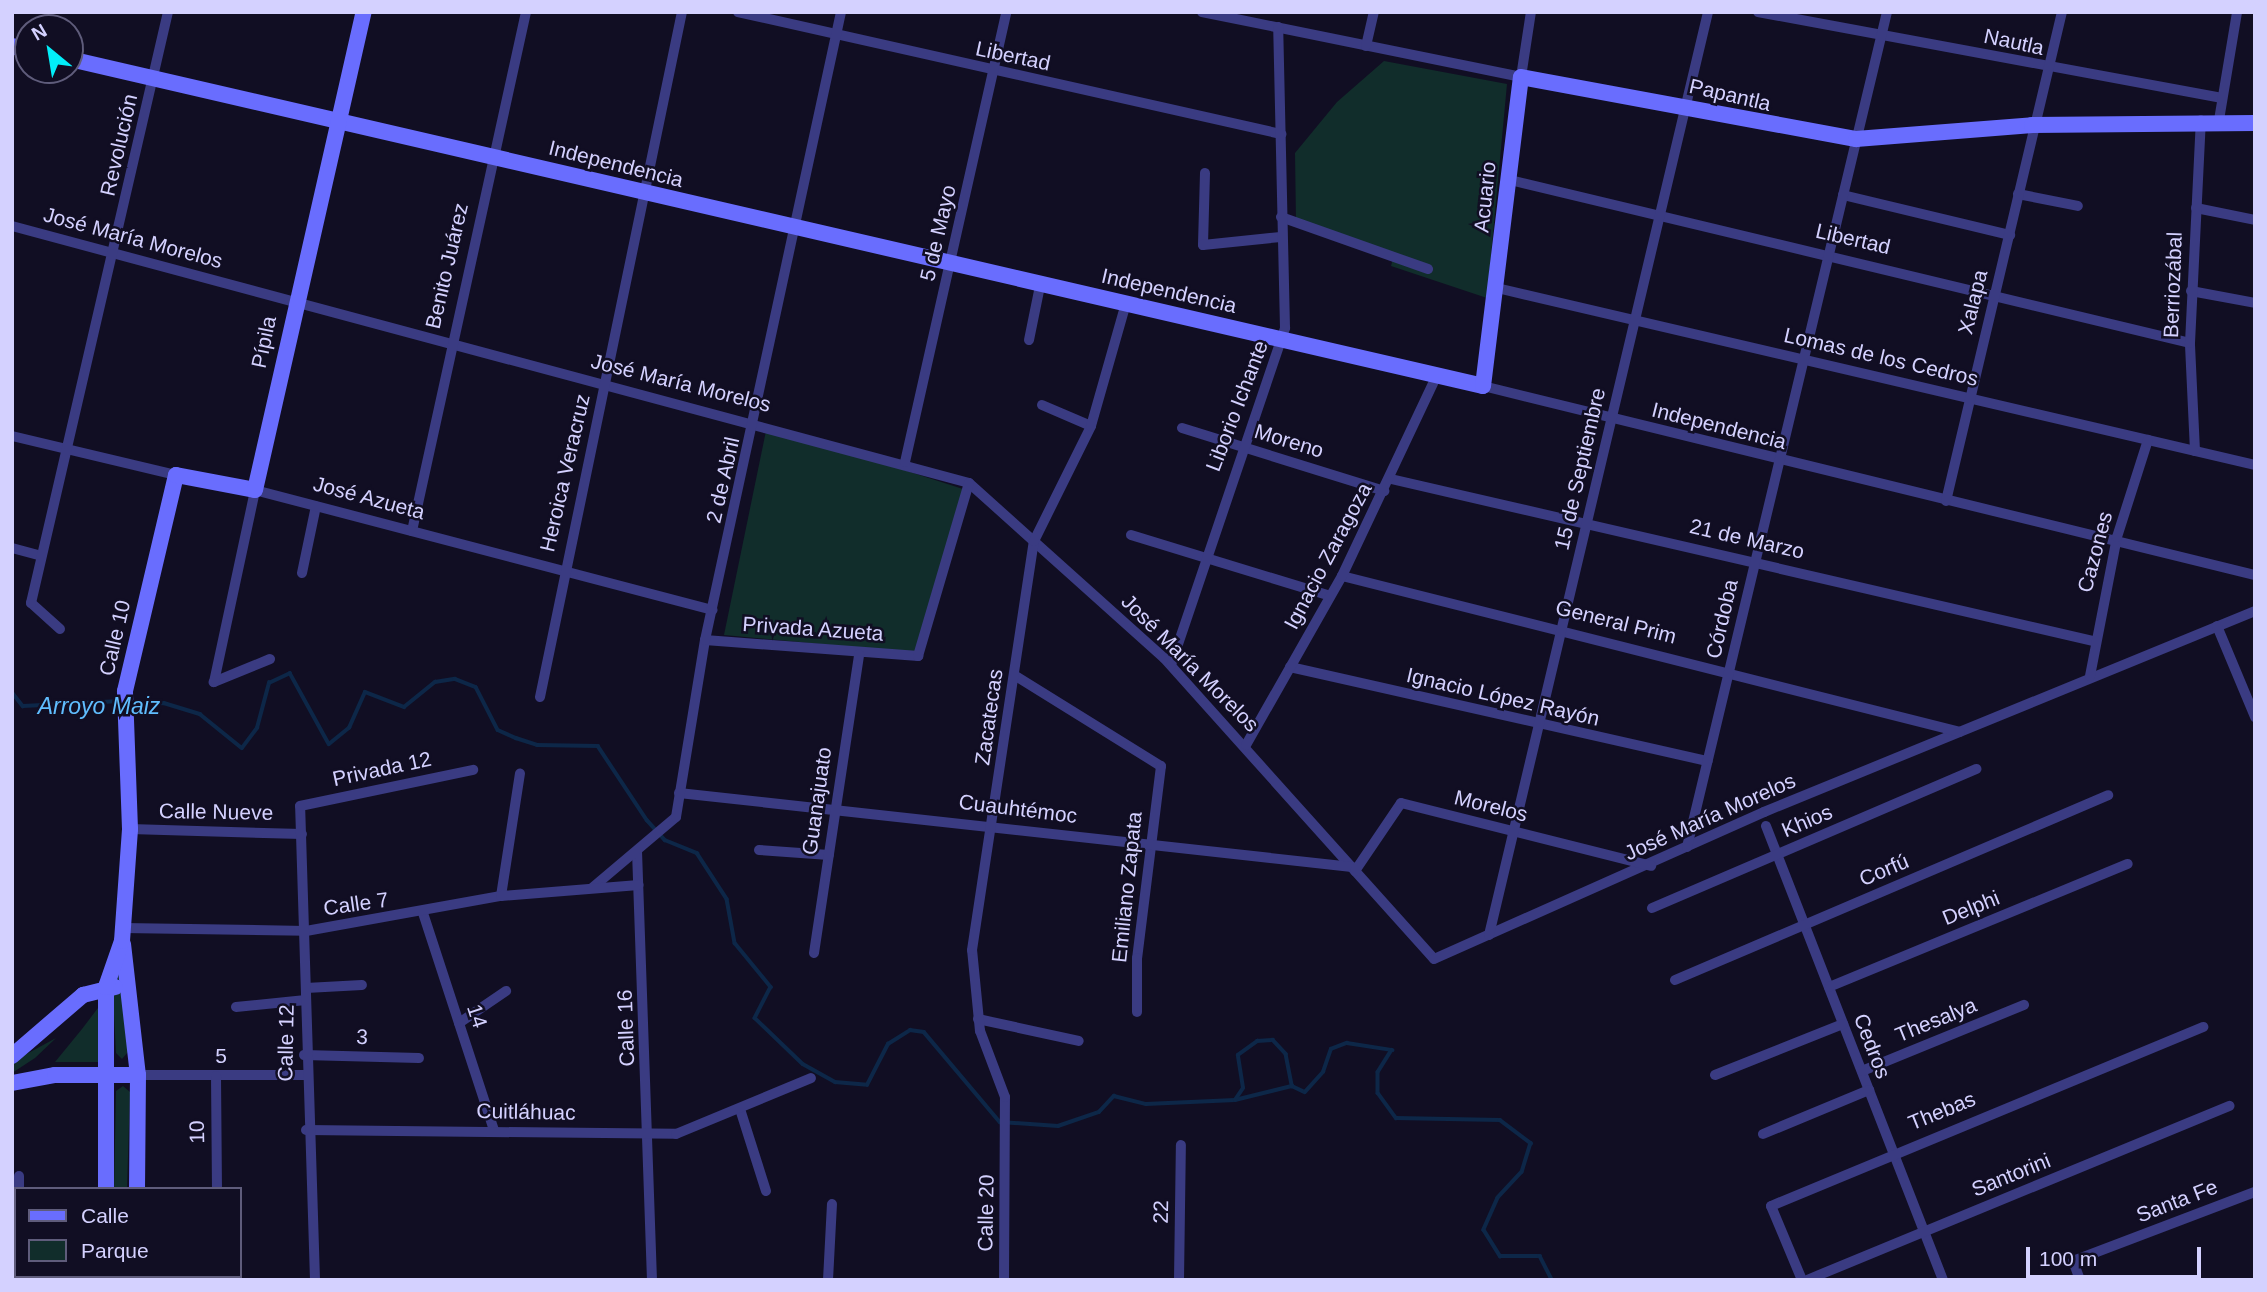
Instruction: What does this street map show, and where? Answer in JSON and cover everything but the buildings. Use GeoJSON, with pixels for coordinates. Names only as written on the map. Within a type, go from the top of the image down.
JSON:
{"type":"FeatureCollection","features":[{"type":"Feature","properties":{"kind":"main road","name":"Pípila"},"geometry":{"type":"LineString","coordinates":[[255,490],[295,300],[363,12]]}},
{"type":"Feature","properties":{"kind":"main road","name":"Independencia"},"geometry":{"type":"LineString","coordinates":[[84,62],[337,118],[795,228],[1041,281],[1283,339],[1435,379],[1483,386]]}},
{"type":"Feature","properties":{"kind":"main road","name":"Papantla"},"geometry":{"type":"LineString","coordinates":[[1521,77],[1856,139],[2032,125],[2201,120],[2255,123]]}},
{"type":"Feature","properties":{"kind":"main road","name":"Acuario"},"geometry":{"type":"LineString","coordinates":[[1483,386],[1497,288],[1506,179],[1521,77]]}},
{"type":"Feature","properties":{"kind":"main road","name":"José Azueta"},"geometry":{"type":"LineString","coordinates":[[176,475],[255,490]]}},
{"type":"Feature","properties":{"kind":"main road","name":"Calle 10"},"geometry":{"type":"LineString","coordinates":[[137,1187],[138,1075],[122,934],[130,829],[124,731],[125,691],[176,475]]}},
{"type":"Feature","properties":{"kind":"main road","name":"Calle 10"},"geometry":{"type":"LineString","coordinates":[[106,1187],[106,987],[122,934]]}},
{"type":"Feature","properties":{"kind":"main road"},"geometry":{"type":"LineString","coordinates":[[12,1056],[83,995],[106,987],[129,986]]}},
{"type":"Feature","properties":{"kind":"main road"},"geometry":{"type":"LineString","coordinates":[[12,1083],[108,1073],[138,1075]]}},
{"type":"Feature","properties":{"kind":"street","name":"Revolución"},"geometry":{"type":"LineString","coordinates":[[60,629],[31,603],[39,555],[67,450],[168,12]]}},
{"type":"Feature","properties":{"kind":"street","name":"Benito Juárez"},"geometry":{"type":"LineString","coordinates":[[412,531],[449,343],[526,12]]}},
{"type":"Feature","properties":{"kind":"street","name":"Heroica Veracruz"},"geometry":{"type":"LineString","coordinates":[[540,697],[561,574],[605,384],[682,12]]}},
{"type":"Feature","properties":{"kind":"street","name":"Libertad"},"geometry":{"type":"LineString","coordinates":[[738,12],[835,36],[1281,134]]}},
{"type":"Feature","properties":{"kind":"street","name":"2 de Abril"},"geometry":{"type":"LineString","coordinates":[[679,793],[705,640],[757,421],[841,12]]}},
{"type":"Feature","properties":{"kind":"street","name":"5 de Mayo"},"geometry":{"type":"LineString","coordinates":[[905,462],[1006,12]]}},
{"type":"Feature","properties":{"kind":"street","name":"Papantla"},"geometry":{"type":"LineString","coordinates":[[1202,12],[1521,77]]}},
{"type":"Feature","properties":{"kind":"street"},"geometry":{"type":"LineString","coordinates":[[1366,46],[1374,12]]}},
{"type":"Feature","properties":{"kind":"street","name":"Acuario"},"geometry":{"type":"LineString","coordinates":[[1521,77],[1531,12]]}},
{"type":"Feature","properties":{"kind":"street","name":"15 de Septiembre"},"geometry":{"type":"LineString","coordinates":[[1489,935],[1708,12]]}},
{"type":"Feature","properties":{"kind":"street","name":"Nautla"},"geometry":{"type":"LineString","coordinates":[[1758,12],[1881,34],[2047,69],[2222,98]]}},
{"type":"Feature","properties":{"kind":"street","name":"Córdoba"},"geometry":{"type":"LineString","coordinates":[[1687,847],[1886,12]]}},
{"type":"Feature","properties":{"kind":"street","name":"Xalapa"},"geometry":{"type":"LineString","coordinates":[[1946,501],[2010,235],[2032,125],[2062,12]]}},
{"type":"Feature","properties":{"kind":"street"},"geometry":{"type":"LineString","coordinates":[[2219,120],[2238,12]]}},
{"type":"Feature","properties":{"kind":"street","name":"Liborio Ichante"},"geometry":{"type":"LineString","coordinates":[[1171,665],[1240,446],[1283,339],[1278,27]]}},
{"type":"Feature","properties":{"kind":"street","name":"Berriozábal"},"geometry":{"type":"LineString","coordinates":[[2195,451],[2190,343],[2201,120]]}},
{"type":"Feature","properties":{"kind":"street"},"geometry":{"type":"LineString","coordinates":[[1205,173],[1203,245],[1281,237]]}},
{"type":"Feature","properties":{"kind":"street","name":"Libertad"},"geometry":{"type":"LineString","coordinates":[[1506,179],[1829,253],[2190,343]]}},
{"type":"Feature","properties":{"kind":"street"},"geometry":{"type":"LineString","coordinates":[[2018,194],[2078,206]]}},
{"type":"Feature","properties":{"kind":"street"},"geometry":{"type":"LineString","coordinates":[[1843,195],[2010,235]]}},
{"type":"Feature","properties":{"kind":"street"},"geometry":{"type":"LineString","coordinates":[[2196,208],[2255,220]]}},
{"type":"Feature","properties":{"kind":"street"},"geometry":{"type":"LineString","coordinates":[[1281,217],[1428,269]]}},
{"type":"Feature","properties":{"kind":"street","name":"José María Morelos"},"geometry":{"type":"LineString","coordinates":[[12,226],[605,384],[757,421],[905,462],[969,483],[1171,665],[1246,745],[1434,959],[1651,866],[1687,847],[2090,676],[2255,611]]}},
{"type":"Feature","properties":{"kind":"street"},"geometry":{"type":"LineString","coordinates":[[1029,340],[1041,281]]}},
{"type":"Feature","properties":{"kind":"street","name":"Lomas de los Cedros"},"geometry":{"type":"LineString","coordinates":[[1497,288],[2255,465]]}},
{"type":"Feature","properties":{"kind":"street"},"geometry":{"type":"LineString","coordinates":[[2191,291],[2255,303]]}},
{"type":"Feature","properties":{"kind":"street","name":"Zacatecas"},"geometry":{"type":"LineString","coordinates":[[1006,1148],[1005,1097],[978,1019],[972,950],[993,826],[1034,541],[1091,426],[1126,303]]}},
{"type":"Feature","properties":{"kind":"street","name":"Ignacio Zaragoza"},"geometry":{"type":"LineString","coordinates":[[1246,745],[1342,576],[1391,479],[1435,379]]}},
{"type":"Feature","properties":{"kind":"street","name":"Independencia"},"geometry":{"type":"LineString","coordinates":[[1483,386],[1779,462],[2118,537],[2255,575]]}},
{"type":"Feature","properties":{"kind":"street"},"geometry":{"type":"LineString","coordinates":[[1042,405],[1091,426]]}},
{"type":"Feature","properties":{"kind":"street","name":"Moreno"},"geometry":{"type":"LineString","coordinates":[[1182,428],[1384,491]]}},
{"type":"Feature","properties":{"kind":"street","name":"José Azueta"},"geometry":{"type":"LineString","coordinates":[[12,436],[176,475]]}},
{"type":"Feature","properties":{"kind":"street","name":"Cazones"},"geometry":{"type":"LineString","coordinates":[[2090,676],[2093,641],[2118,537],[2148,440]]}},
{"type":"Feature","properties":{"kind":"street","name":"21 de Marzo"},"geometry":{"type":"LineString","coordinates":[[1391,479],[1756,560],[2093,641]]}},
{"type":"Feature","properties":{"kind":"street","name":"Privada Azueta"},"geometry":{"type":"LineString","coordinates":[[705,640],[859,654],[918,656],[969,483]]}},
{"type":"Feature","properties":{"kind":"street","name":"José Azueta"},"geometry":{"type":"LineString","coordinates":[[255,490],[561,574],[713,610]]}},
{"type":"Feature","properties":{"kind":"street","name":"Pípila"},"geometry":{"type":"LineString","coordinates":[[255,490],[214,682],[270,659]]}},
{"type":"Feature","properties":{"kind":"street"},"geometry":{"type":"LineString","coordinates":[[302,573],[316,506]]}},
{"type":"Feature","properties":{"kind":"street"},"geometry":{"type":"LineString","coordinates":[[1131,535],[1330,596]]}},
{"type":"Feature","properties":{"kind":"street"},"geometry":{"type":"LineString","coordinates":[[12,548],[39,555]]}},
{"type":"Feature","properties":{"kind":"street","name":"General Prim"},"geometry":{"type":"LineString","coordinates":[[1342,576],[1562,628],[1961,732]]}},
{"type":"Feature","properties":{"kind":"street"},"geometry":{"type":"LineString","coordinates":[[2217,626],[2255,717]]}},
{"type":"Feature","properties":{"kind":"street","name":"Guanajuato"},"geometry":{"type":"LineString","coordinates":[[814,953],[859,654]]}},
{"type":"Feature","properties":{"kind":"street","name":"Ignacio López Rayón"},"geometry":{"type":"LineString","coordinates":[[1290,667],[1538,727],[1708,761]]}},
{"type":"Feature","properties":{"kind":"street","name":"Emiliano Zapata"},"geometry":{"type":"LineString","coordinates":[[1014,675],[1161,766],[1149,844],[1137,1012]]}},
{"type":"Feature","properties":{"kind":"street","name":"Khios"},"geometry":{"type":"LineString","coordinates":[[1652,908],[1977,769]]}},
{"type":"Feature","properties":{"kind":"street","name":"Privada 12"},"geometry":{"type":"LineString","coordinates":[[300,806],[473,770]]}},
{"type":"Feature","properties":{"kind":"street"},"geometry":{"type":"LineString","coordinates":[[501,896],[520,774]]}},
{"type":"Feature","properties":{"kind":"street"},"geometry":{"type":"LineString","coordinates":[[592,888],[676,817],[679,793]]}},
{"type":"Feature","properties":{"kind":"street","name":"Cuauhtémoc"},"geometry":{"type":"LineString","coordinates":[[679,793],[835,807],[1354,869]]}},
{"type":"Feature","properties":{"kind":"street","name":"Corfú"},"geometry":{"type":"LineString","coordinates":[[1675,980],[2108,795]]}},
{"type":"Feature","properties":{"kind":"street","name":"Morelos"},"geometry":{"type":"LineString","coordinates":[[1354,869],[1401,803],[1651,866]]}},
{"type":"Feature","properties":{"kind":"street","name":"Calle 12"},"geometry":{"type":"LineString","coordinates":[[300,806],[306,931],[304,1075],[315,1280]]}},
{"type":"Feature","properties":{"kind":"street","name":"Cedros"},"geometry":{"type":"LineString","coordinates":[[1766,826],[1943,1280]]}},
{"type":"Feature","properties":{"kind":"street","name":"Calle Nueve"},"geometry":{"type":"LineString","coordinates":[[130,829],[302,834]]}},
{"type":"Feature","properties":{"kind":"street","name":"Calle 16"},"geometry":{"type":"LineString","coordinates":[[639,850],[650,1135],[652,1280]]}},
{"type":"Feature","properties":{"kind":"street"},"geometry":{"type":"LineString","coordinates":[[759,850],[829,855]]}},
{"type":"Feature","properties":{"kind":"street","name":"Delphi"},"geometry":{"type":"LineString","coordinates":[[1829,987],[2127,864]]}},
{"type":"Feature","properties":{"kind":"street","name":"Calle 7"},"geometry":{"type":"LineString","coordinates":[[122,934],[306,931],[423,914],[501,896],[639,886]]}},
{"type":"Feature","properties":{"kind":"street","name":"14"},"geometry":{"type":"LineString","coordinates":[[423,914],[494,1130]]}},
{"type":"Feature","properties":{"kind":"street"},"geometry":{"type":"LineString","coordinates":[[236,1007],[362,985]]}},
{"type":"Feature","properties":{"kind":"street"},"geometry":{"type":"LineString","coordinates":[[459,1023],[506,991]]}},
{"type":"Feature","properties":{"kind":"street","name":"Thesalya"},"geometry":{"type":"LineString","coordinates":[[1862,1071],[2024,1004]]}},
{"type":"Feature","properties":{"kind":"street"},"geometry":{"type":"LineString","coordinates":[[978,1019],[1079,1041]]}},
{"type":"Feature","properties":{"kind":"street"},"geometry":{"type":"LineString","coordinates":[[1715,1075],[1843,1024]]}},
{"type":"Feature","properties":{"kind":"street","name":"Thebas"},"geometry":{"type":"LineString","coordinates":[[1804,1280],[1771,1206],[1893,1152],[2203,1027]]}},
{"type":"Feature","properties":{"kind":"street","name":"3"},"geometry":{"type":"LineString","coordinates":[[304,1055],[419,1058]]}},
{"type":"Feature","properties":{"kind":"street","name":"5"},"geometry":{"type":"LineString","coordinates":[[138,1075],[304,1075]]}},
{"type":"Feature","properties":{"kind":"street","name":"10"},"geometry":{"type":"LineString","coordinates":[[216,1076],[217,1187]]}},
{"type":"Feature","properties":{"kind":"street","name":"Cuitláhuac"},"geometry":{"type":"LineString","coordinates":[[306,1130],[676,1134],[811,1078]]}},
{"type":"Feature","properties":{"kind":"street"},"geometry":{"type":"LineString","coordinates":[[1763,1134],[1869,1090]]}},
{"type":"Feature","properties":{"kind":"street","name":"Santorini"},"geometry":{"type":"LineString","coordinates":[[1804,1280],[2230,1106]]}},
{"type":"Feature","properties":{"kind":"street"},"geometry":{"type":"LineString","coordinates":[[740,1109],[766,1191]]}},
{"type":"Feature","properties":{"kind":"street","name":"22"},"geometry":{"type":"LineString","coordinates":[[1179,1280],[1181,1145]]}},
{"type":"Feature","properties":{"kind":"street","name":"Calle 20"},"geometry":{"type":"LineString","coordinates":[[1004,1280],[1006,1148]]}},
{"type":"Feature","properties":{"kind":"street"},"geometry":{"type":"LineString","coordinates":[[19,1176],[19,1187]]}},
{"type":"Feature","properties":{"kind":"street","name":"Santa Fe"},"geometry":{"type":"LineString","coordinates":[[2080,1280],[2073,1261],[2255,1192]]}},
{"type":"Feature","properties":{"kind":"street"},"geometry":{"type":"LineString","coordinates":[[828,1280],[832,1204]]}},
{"type":"Feature","properties":{"kind":"green space"},"geometry":{"type":"Polygon","coordinates":[[[1384,61],[1507,84],[1487,298],[1391,266],[1394,255],[1296,223],[1295,153],[1337,102],[1384,61]]]}},
{"type":"Feature","properties":{"kind":"green space"},"geometry":{"type":"Polygon","coordinates":[[[767,426],[963,489],[916,653],[724,635],[767,426]]]}},
{"type":"Feature","properties":{"kind":"green space"},"geometry":{"type":"Polygon","coordinates":[[[119,971],[128,1052],[122,1059],[116,1053],[112,977],[119,971]]]}},
{"type":"Feature","properties":{"kind":"green space"},"geometry":{"type":"Polygon","coordinates":[[[104,1000],[107,1062],[55,1062],[82,1029],[104,1000]]]}},
{"type":"Feature","properties":{"kind":"green space"},"geometry":{"type":"Polygon","coordinates":[[[56,1038],[35,1058],[12,1073],[12,1062],[56,1038]]]}},
{"type":"Feature","properties":{"kind":"green space"},"geometry":{"type":"Polygon","coordinates":[[[123,1086],[130,1092],[127,1187],[114,1187],[116,1091],[123,1086]]]}},
{"type":"Feature","properties":{"kind":"waterway","name":"Arroyo Maiz"},"geometry":{"type":"LineString","coordinates":[[129,702],[164,703],[200,714],[242,748],[257,728],[269,683],[290,673],[329,744],[349,728],[365,692],[404,707],[435,682],[455,679],[476,687],[498,730],[537,745],[598,746],[647,820],[665,840],[697,853],[727,899],[735,943],[771,987],[755,1018],[803,1064],[835,1082],[867,1085],[888,1044],[910,1030],[924,1032],[1000,1122],[1058,1126],[1099,1112],[1114,1096],[1146,1104],[1235,1100],[1292,1086],[1305,1092],[1323,1072],[1331,1049],[1347,1043],[1392,1050],[1378,1072],[1378,1093],[1396,1118],[1500,1120],[1531,1143],[1522,1172],[1498,1198],[1484,1230],[1500,1256],[1540,1256],[1552,1280]]}},
{"type":"Feature","properties":{"kind":"waterway","name":"Arroyo Maiz"},"geometry":{"type":"LineString","coordinates":[[12,692],[23,706],[121,701]]}},
{"type":"Feature","properties":{"kind":"waterway","name":"Arroyo Maiz"},"geometry":{"type":"LineString","coordinates":[[1235,1100],[1243,1088],[1238,1055],[1257,1041],[1273,1040],[1286,1054],[1292,1086]]}}]}
